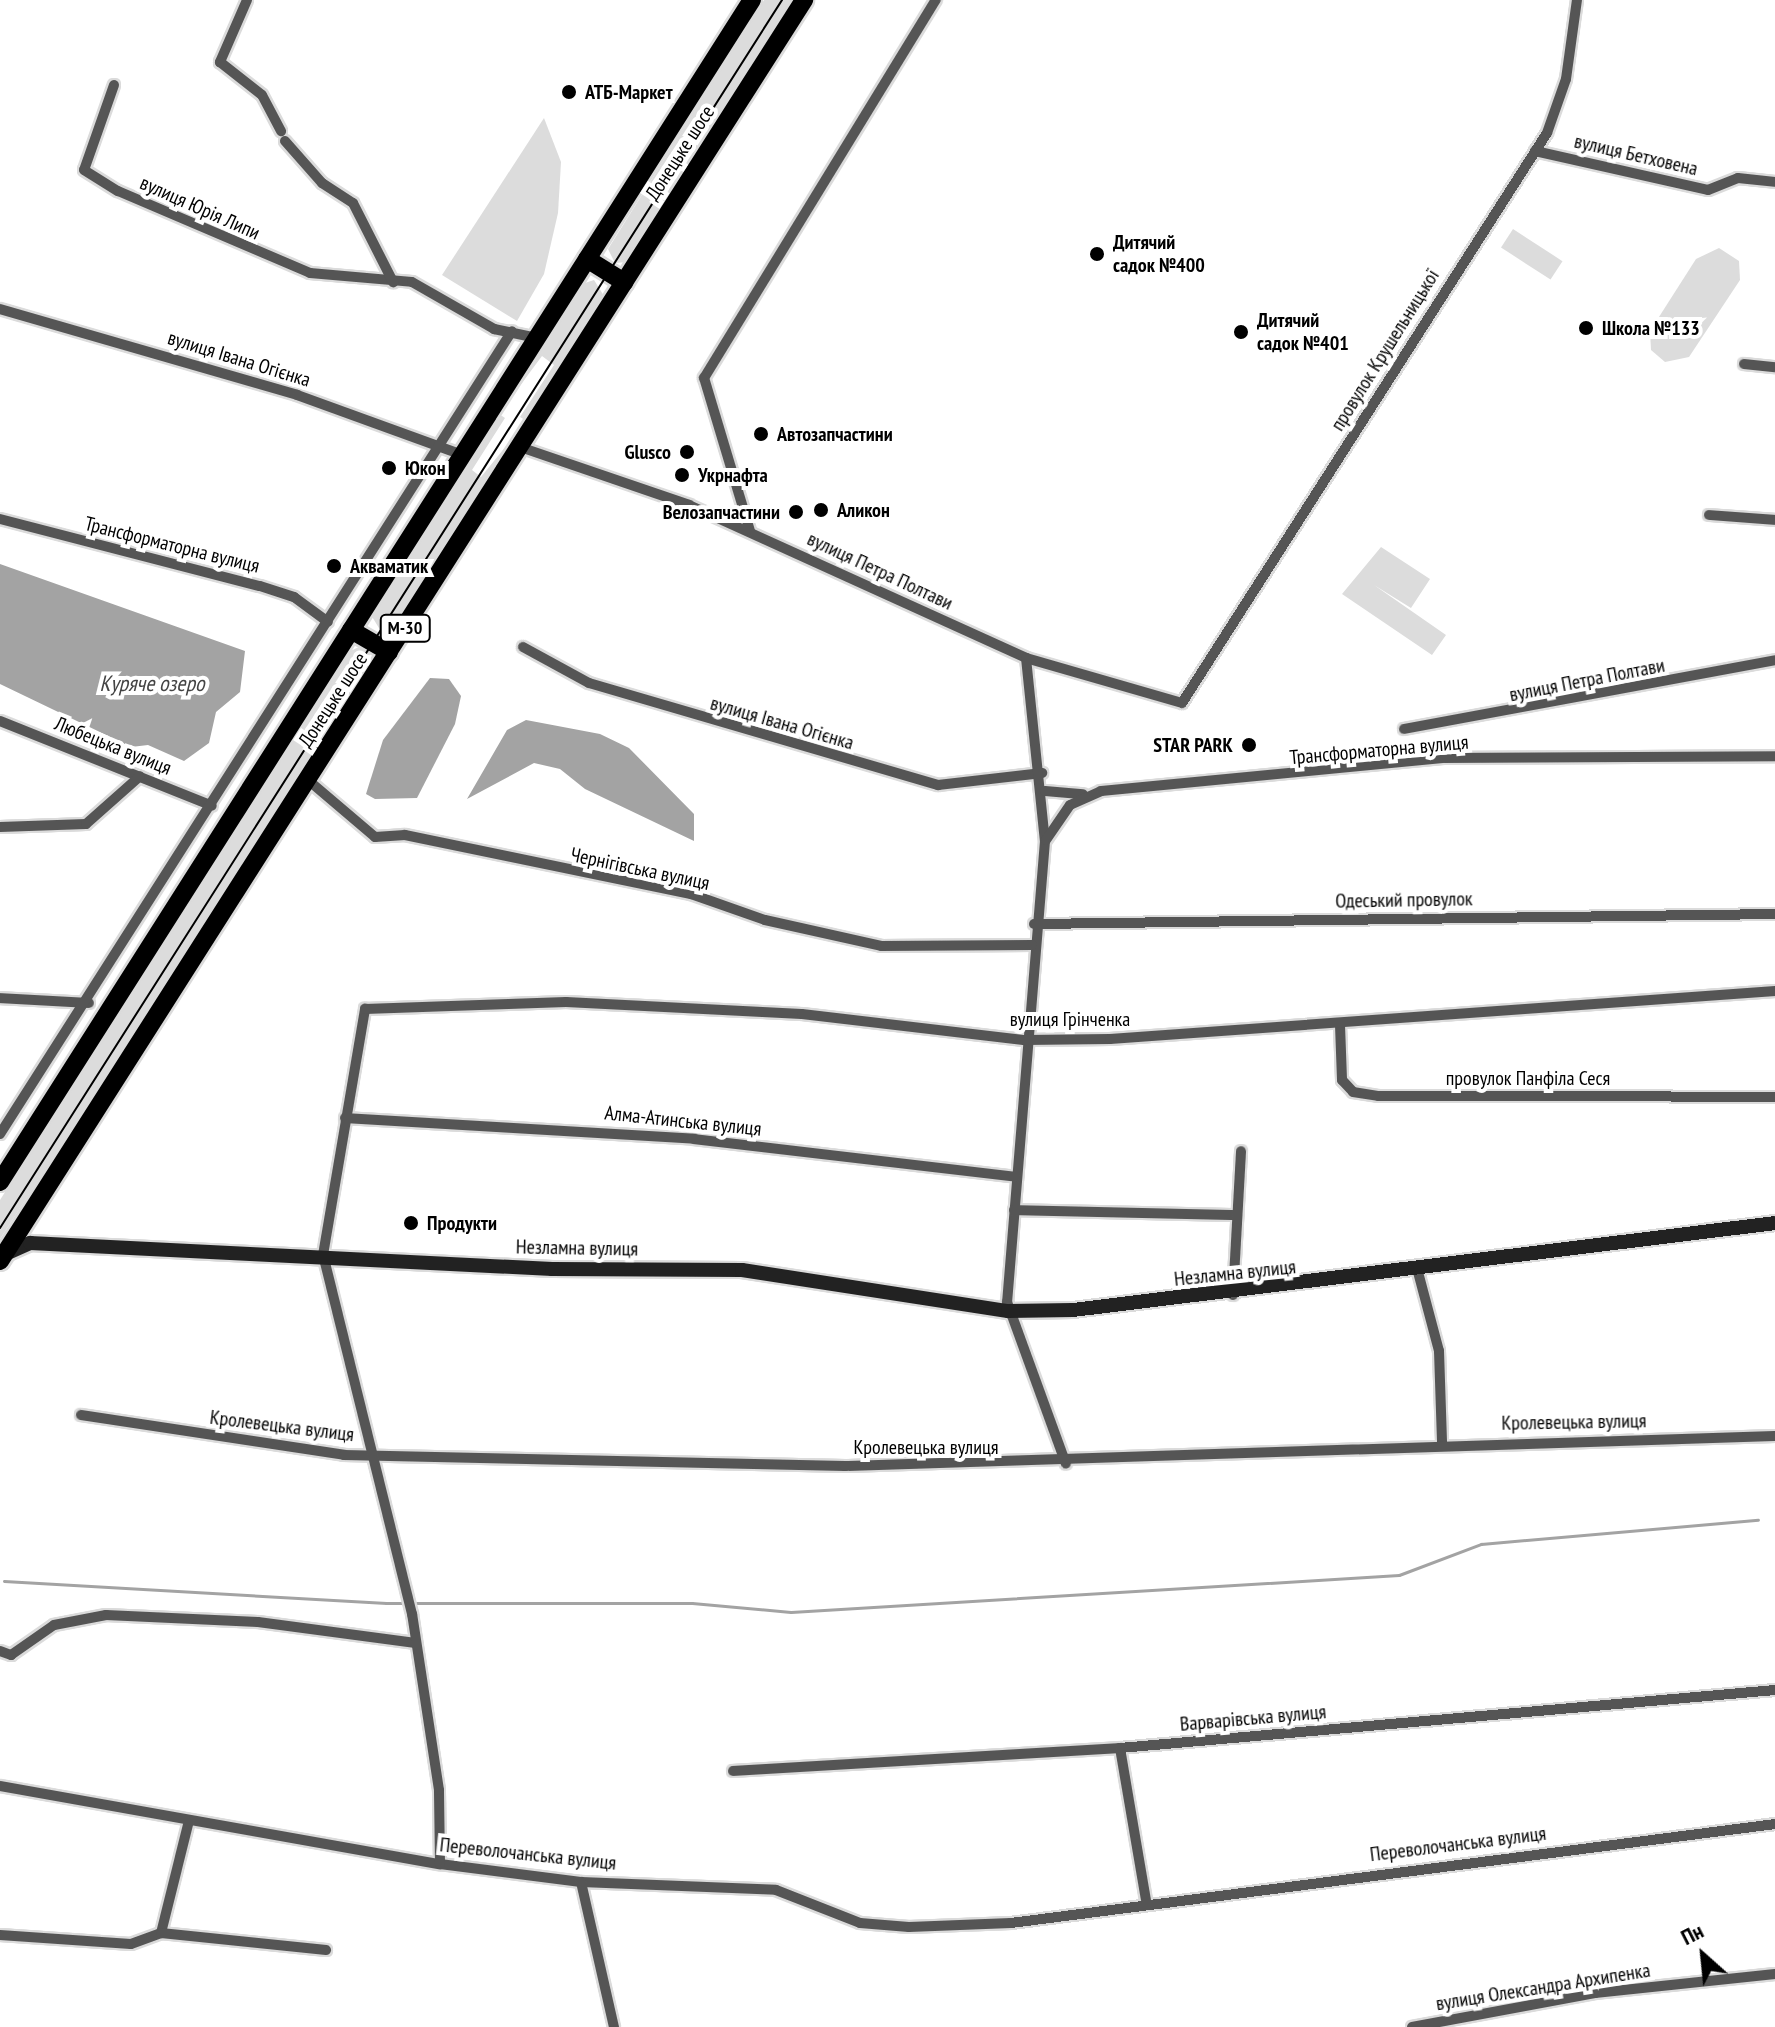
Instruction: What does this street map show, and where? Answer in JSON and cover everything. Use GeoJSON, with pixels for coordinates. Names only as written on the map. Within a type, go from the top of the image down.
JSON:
{"type":"FeatureCollection","features":[{"type":"Feature","properties":{"kind":"highway","name":"Донецьке шосе"},"geometry":{"type":"LineString","coordinates":[[0,1182],[752,0]]}},
{"type":"Feature","properties":{"kind":"highway","name":"Донецьке шосе"},"geometry":{"type":"LineString","coordinates":[[1,1257],[804,0]]}},
{"type":"Feature","properties":{"kind":"highway"},"geometry":{"type":"LineString","coordinates":[[587,259],[624,282]]}},
{"type":"Feature","properties":{"kind":"highway"},"geometry":{"type":"LineString","coordinates":[[351,630],[389,652]]}},
{"type":"Feature","properties":{"kind":"street"},"geometry":{"type":"LineString","coordinates":[[247,0],[220,62],[262,95],[283,136],[322,183],[353,203],[393,282]]}},
{"type":"Feature","properties":{"kind":"street"},"geometry":{"type":"LineString","coordinates":[[750,531],[704,378],[936,0]]}},
{"type":"Feature","properties":{"kind":"street","name":"провулок Крушельницької"},"geometry":{"type":"LineString","coordinates":[[1182,703],[1535,151],[1566,79],[1577,0]]}},
{"type":"Feature","properties":{"kind":"street","name":"вулиця Юрія Липи"},"geometry":{"type":"LineString","coordinates":[[114,85],[84,170],[209,236],[310,273],[433,289],[494,329],[537,338]]}},
{"type":"Feature","properties":{"kind":"street","name":"вулиця Бетховена"},"geometry":{"type":"LineString","coordinates":[[1535,151],[1708,190],[1738,178],[1775,182]]}},
{"type":"Feature","properties":{"kind":"street","name":"вулиця Івана Огієнка"},"geometry":{"type":"LineString","coordinates":[[0,309],[439,442],[463,455]]}},
{"type":"Feature","properties":{"kind":"street"},"geometry":{"type":"LineString","coordinates":[[0,1134],[89,1003],[439,442],[512,331]]}},
{"type":"Feature","properties":{"kind":"street"},"geometry":{"type":"LineString","coordinates":[[1744,364],[1775,367]]}},
{"type":"Feature","properties":{"kind":"street","name":"вулиця Петра Полтави"},"geometry":{"type":"LineString","coordinates":[[520,447],[750,531],[1026,658],[1182,703]]}},
{"type":"Feature","properties":{"kind":"street"},"geometry":{"type":"LineString","coordinates":[[1709,515],[1775,520]]}},
{"type":"Feature","properties":{"kind":"street","name":"Трансформаторна вулиця"},"geometry":{"type":"LineString","coordinates":[[0,519],[260,586],[294,597],[328,622]]}},
{"type":"Feature","properties":{"kind":"street","name":"вулиця Івана Огієнка"},"geometry":{"type":"LineString","coordinates":[[523,647],[589,683],[938,785],[1042,773]]}},
{"type":"Feature","properties":{"kind":"street"},"geometry":{"type":"LineString","coordinates":[[1026,658],[1045,791],[1045,841],[1032,945],[1008,1311],[1066,1464]]}},
{"type":"Feature","properties":{"kind":"street","name":"вулиця Петра Полтави"},"geometry":{"type":"LineString","coordinates":[[1404,729],[1775,660]]}},
{"type":"Feature","properties":{"kind":"street","name":"Любецька вулиця"},"geometry":{"type":"LineString","coordinates":[[0,721],[212,806]]}},
{"type":"Feature","properties":{"kind":"street","name":"Трансформаторна вулиця"},"geometry":{"type":"LineString","coordinates":[[1045,791],[1083,794],[1445,758],[1775,756]]}},
{"type":"Feature","properties":{"kind":"street"},"geometry":{"type":"LineString","coordinates":[[0,827],[86,824],[140,776]]}},
{"type":"Feature","properties":{"kind":"street","name":"Чернігівська вулиця"},"geometry":{"type":"LineString","coordinates":[[308,780],[375,837],[405,835],[691,894],[765,920],[881,946],[1032,945]]}},
{"type":"Feature","properties":{"kind":"street"},"geometry":{"type":"LineString","coordinates":[[223,787],[243,799]]}},
{"type":"Feature","properties":{"kind":"street"},"geometry":{"type":"LineString","coordinates":[[1045,841],[1083,794]]}},
{"type":"Feature","properties":{"kind":"street","name":"Одеський провулок"},"geometry":{"type":"LineString","coordinates":[[1034,924],[1775,914]]}},
{"type":"Feature","properties":{"kind":"street","name":"вулиця Грінченка"},"geometry":{"type":"LineString","coordinates":[[345,1118],[365,1009],[566,1002],[802,1014],[1025,1040],[1340,1025],[1775,991]]}},
{"type":"Feature","properties":{"kind":"street"},"geometry":{"type":"LineString","coordinates":[[0,998],[89,1003]]}},
{"type":"Feature","properties":{"kind":"street","name":"провулок Панфіла Сеся"},"geometry":{"type":"LineString","coordinates":[[1340,1025],[1342,1080],[1353,1092],[1378,1096],[1775,1097]]}},
{"type":"Feature","properties":{"kind":"street"},"geometry":{"type":"LineString","coordinates":[[345,1118],[323,1255],[412,1614],[439,1790],[440,1864]]}},
{"type":"Feature","properties":{"kind":"street","name":"Алма-Атинська вулиця"},"geometry":{"type":"LineString","coordinates":[[345,1118],[678,1138],[1016,1177]]}},
{"type":"Feature","properties":{"kind":"street"},"geometry":{"type":"LineString","coordinates":[[1233,1295],[1241,1151]]}},
{"type":"Feature","properties":{"kind":"street"},"geometry":{"type":"LineString","coordinates":[[1014,1210],[1237,1215]]}},
{"type":"Feature","properties":{"kind":"street","name":"Незламна вулиця"},"geometry":{"type":"LineString","coordinates":[[1,1257],[30,1243],[802,1275],[1008,1311],[1233,1295],[1775,1223]]}},
{"type":"Feature","properties":{"kind":"street"},"geometry":{"type":"LineString","coordinates":[[1418,1272],[1439,1351],[1442,1443]]}},
{"type":"Feature","properties":{"kind":"street","name":"Кролевецька вулиця"},"geometry":{"type":"LineString","coordinates":[[81,1415],[344,1455],[1066,1464],[1442,1443],[1775,1436]]}},
{"type":"Feature","properties":{"kind":"street"},"geometry":{"type":"LineString","coordinates":[[0,1651],[11,1655],[54,1625],[106,1615],[258,1622],[416,1643]]}},
{"type":"Feature","properties":{"kind":"street","name":"Варварівська вулиця"},"geometry":{"type":"LineString","coordinates":[[733,1771],[1120,1748],[1775,1690]]}},
{"type":"Feature","properties":{"kind":"street"},"geometry":{"type":"LineString","coordinates":[[1120,1748],[1146,1900]]}},
{"type":"Feature","properties":{"kind":"street","name":"Переволочанська вулиця"},"geometry":{"type":"LineString","coordinates":[[0,1786],[440,1864],[581,1882],[776,1890],[860,1923],[909,1927],[1011,1923],[1146,1900],[1775,1824]]}},
{"type":"Feature","properties":{"kind":"street"},"geometry":{"type":"LineString","coordinates":[[161,1933],[189,1821]]}},
{"type":"Feature","properties":{"kind":"street"},"geometry":{"type":"LineString","coordinates":[[581,1882],[614,2027]]}},
{"type":"Feature","properties":{"kind":"street"},"geometry":{"type":"LineString","coordinates":[[0,1935],[131,1944],[161,1933],[326,1950]]}},
{"type":"Feature","properties":{"kind":"street","name":"вулиця Олександра Архипенка"},"geometry":{"type":"LineString","coordinates":[[1412,2027],[1595,1993],[1775,1974]]}},
{"type":"Feature","properties":{"kind":"shaded area"},"geometry":{"type":"Polygon","coordinates":[[[764,0],[793,0],[627,262],[615,263],[608,249],[764,0]]]}},
{"type":"Feature","properties":{"kind":"shaded area"},"geometry":{"type":"Polygon","coordinates":[[[544,118],[561,162],[558,213],[544,274],[517,321],[442,275],[544,118]]]}},
{"type":"Feature","properties":{"kind":"shaded area"},"geometry":{"type":"Polygon","coordinates":[[[1513,229],[1562,261],[1550,280],[1501,247],[1513,229]]]}},
{"type":"Feature","properties":{"kind":"shaded area"},"geometry":{"type":"Polygon","coordinates":[[[1719,248],[1739,261],[1740,280],[1689,357],[1665,362],[1651,350],[1650,331],[1696,259],[1719,248]]]}},
{"type":"Feature","properties":{"kind":"shaded area"},"geometry":{"type":"Polygon","coordinates":[[[594,280],[604,296],[525,420],[520,417],[554,365],[542,356],[504,407],[582,284],[594,280]]]}},
{"type":"Feature","properties":{"kind":"shaded area"},"geometry":{"type":"Polygon","coordinates":[[[499,414],[505,418],[472,470],[481,477],[520,429],[392,629],[382,633],[371,615],[499,414]]]}},
{"type":"Feature","properties":{"kind":"shaded area"},"geometry":{"type":"Polygon","coordinates":[[[1381,547],[1430,579],[1411,608],[1374,585],[1446,635],[1432,655],[1342,594],[1381,547]]]}},
{"type":"Feature","properties":{"kind":"shaded area"},"geometry":{"type":"Polygon","coordinates":[[[359,647],[370,654],[370,667],[0,1239],[0,1200],[348,652],[359,647]]]}},
{"type":"Feature","properties":{"kind":"water","name":"Куряче озеро"},"geometry":{"type":"Polygon","coordinates":[[[0,564],[245,651],[240,692],[216,712],[209,743],[184,761],[148,745],[131,747],[0,684],[0,564]]]}},
{"type":"Feature","properties":{"kind":"water"},"geometry":{"type":"Polygon","coordinates":[[[430,678],[449,679],[461,696],[455,724],[417,798],[375,799],[366,794],[383,740],[430,678]]]}},
{"type":"Feature","properties":{"kind":"water"},"geometry":{"type":"Polygon","coordinates":[[[526,720],[600,734],[629,748],[694,814],[694,841],[585,789],[560,769],[534,763],[467,799],[507,730],[526,720]]]}},
{"type":"Feature","properties":{"kind":"waterway"},"geometry":{"type":"LineString","coordinates":[[4,1581],[386,1603],[692,1603],[791,1612],[1399,1575],[1481,1544],[1758,1520]]}},
{"type":"Feature","properties":{"kind":"tram line"},"geometry":{"type":"LineString","coordinates":[[0,1228],[782,0]]}},
{"type":"Feature","properties":{"kind":"place","name":"АТБ-Маркет"},"geometry":{"type":"Point","coordinates":[569,92]}},
{"type":"Feature","properties":{"kind":"place","name":"Дитячий садок №400"},"geometry":{"type":"Point","coordinates":[1097,254]}},
{"type":"Feature","properties":{"kind":"place","name":"Школа №133"},"geometry":{"type":"Point","coordinates":[1586,328]}},
{"type":"Feature","properties":{"kind":"place","name":"Дитячий садок №401"},"geometry":{"type":"Point","coordinates":[1241,332]}},
{"type":"Feature","properties":{"kind":"place","name":"Автозапчастини"},"geometry":{"type":"Point","coordinates":[761,434]}},
{"type":"Feature","properties":{"kind":"place","name":"Glusco"},"geometry":{"type":"Point","coordinates":[687,452]}},
{"type":"Feature","properties":{"kind":"place","name":"Юкон"},"geometry":{"type":"Point","coordinates":[389,468]}},
{"type":"Feature","properties":{"kind":"place","name":"Укрнафта"},"geometry":{"type":"Point","coordinates":[682,475]}},
{"type":"Feature","properties":{"kind":"place","name":"Аликон"},"geometry":{"type":"Point","coordinates":[821,510]}},
{"type":"Feature","properties":{"kind":"place","name":"Велозапчастини"},"geometry":{"type":"Point","coordinates":[796,512]}},
{"type":"Feature","properties":{"kind":"place","name":"Акваматик"},"geometry":{"type":"Point","coordinates":[334,566]}},
{"type":"Feature","properties":{"kind":"place","name":"STAR PARK"},"geometry":{"type":"Point","coordinates":[1249,745]}},
{"type":"Feature","properties":{"kind":"place","name":"Продукти"},"geometry":{"type":"Point","coordinates":[411,1223]}}]}
